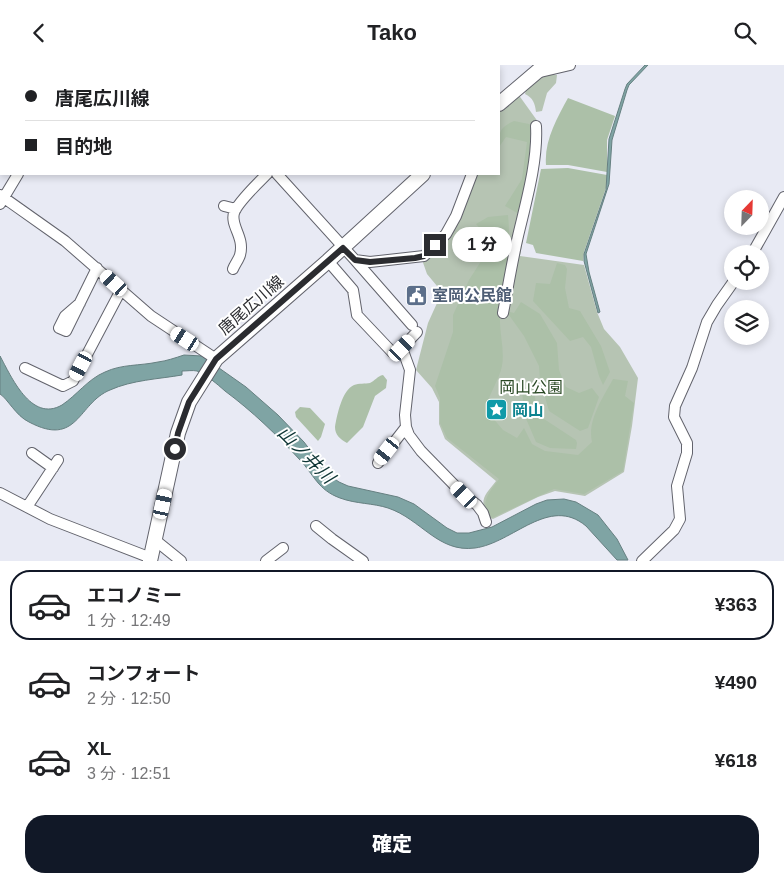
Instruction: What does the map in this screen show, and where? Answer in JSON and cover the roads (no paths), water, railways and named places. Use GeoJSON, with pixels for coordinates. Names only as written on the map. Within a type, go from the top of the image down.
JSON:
{"type":"FeatureCollection","features":[{"type":"Feature","properties":{"kind":"main road"},"geometry":{"type":"LineString","coordinates":[[500,103],[540,69]]}},
{"type":"Feature","properties":{"kind":"main road","name":"唐尾広川線"},"geometry":{"type":"LineString","coordinates":[[151,559],[178,433],[189,402],[203,377],[215,360],[343,248],[421,175]]}},
{"type":"Feature","properties":{"kind":"street"},"geometry":{"type":"LineString","coordinates":[[540,69],[570,65]]}},
{"type":"Feature","properties":{"kind":"street"},"geometry":{"type":"LineString","coordinates":[[503,313],[537,139],[536,126]]}},
{"type":"Feature","properties":{"kind":"street"},"geometry":{"type":"LineString","coordinates":[[17,175],[2,199],[65,241],[151,316],[215,360]]}},
{"type":"Feature","properties":{"kind":"street"},"geometry":{"type":"LineString","coordinates":[[233,269],[240,255],[241,244],[233,216],[236,209],[266,175]]}},
{"type":"Feature","properties":{"kind":"street"},"geometry":{"type":"LineString","coordinates":[[355,260],[370,262],[424,256],[446,234],[456,216],[472,175]]}},
{"type":"Feature","properties":{"kind":"street"},"geometry":{"type":"LineString","coordinates":[[281,178],[414,328],[397,353],[392,352],[357,315],[353,290],[328,261]]}},
{"type":"Feature","properties":{"kind":"street"},"geometry":{"type":"LineString","coordinates":[[757,245],[784,197]]}},
{"type":"Feature","properties":{"kind":"street"},"geometry":{"type":"LineString","coordinates":[[224,206],[236,209]]}},
{"type":"Feature","properties":{"kind":"street"},"geometry":{"type":"LineString","coordinates":[[80,303],[97,268]]}},
{"type":"Feature","properties":{"kind":"street"},"geometry":{"type":"LineString","coordinates":[[25,368],[63,386],[73,381],[121,290]]}},
{"type":"Feature","properties":{"kind":"street"},"geometry":{"type":"LineString","coordinates":[[642,561],[674,530],[680,519],[677,486],[687,453],[687,443],[674,417],[675,406],[692,368],[707,322],[728,290]]}},
{"type":"Feature","properties":{"kind":"street"},"geometry":{"type":"LineString","coordinates":[[402,348],[410,370],[405,415],[409,435],[421,451],[464,495],[478,505],[486,522]]}},
{"type":"Feature","properties":{"kind":"street"},"geometry":{"type":"LineString","coordinates":[[378,463],[406,427]]}},
{"type":"Feature","properties":{"kind":"street"},"geometry":{"type":"LineString","coordinates":[[27,507],[56,464],[32,453]]}},
{"type":"Feature","properties":{"kind":"street"},"geometry":{"type":"LineString","coordinates":[[0,493],[50,519],[151,559]]}},
{"type":"Feature","properties":{"kind":"street"},"geometry":{"type":"LineString","coordinates":[[316,526],[363,561]]}},
{"type":"Feature","properties":{"kind":"street"},"geometry":{"type":"LineString","coordinates":[[155,540],[181,561]]}},
{"type":"Feature","properties":{"kind":"street"},"geometry":{"type":"LineString","coordinates":[[266,561],[283,548]]}},
{"type":"Feature","properties":{"kind":"water"},"geometry":{"type":"Polygon","coordinates":[[[645,65],[648,65],[629,85],[627,90],[612,140],[609,184],[586,254],[600,312],[598,313],[584,261],[584,254],[606,190],[609,139],[625,89],[627,84],[645,65]]]}},
{"type":"Feature","properties":{"kind":"water","name":"山ノ井川"},"geometry":{"type":"Polygon","coordinates":[[[184,355],[202,356],[246,387],[278,415],[304,442],[329,475],[339,482],[348,486],[398,497],[414,504],[457,533],[469,533],[492,527],[547,500],[564,499],[576,502],[598,515],[617,539],[628,560],[617,560],[586,526],[572,518],[558,516],[545,518],[489,544],[475,548],[462,548],[440,540],[400,513],[388,508],[333,495],[317,482],[305,466],[255,415],[212,380],[197,371],[182,371],[182,375],[136,382],[110,390],[99,396],[76,421],[68,427],[58,430],[45,429],[24,419],[0,394],[0,356],[16,385],[24,395],[41,408],[51,409],[62,405],[93,379],[111,369],[164,361],[184,355]]]}},
{"type":"Feature","properties":{"kind":"place","name":"室岡公民館"},"geometry":{"type":"Point","coordinates":[416,295]}},
{"type":"Feature","properties":{"kind":"place","name":"岡山"},"geometry":{"type":"Point","coordinates":[496,410]}},
{"type":"Feature","properties":{"kind":"park label","name":"岡山公園"},"geometry":{"type":"Point","coordinates":[531,387]}}]}
